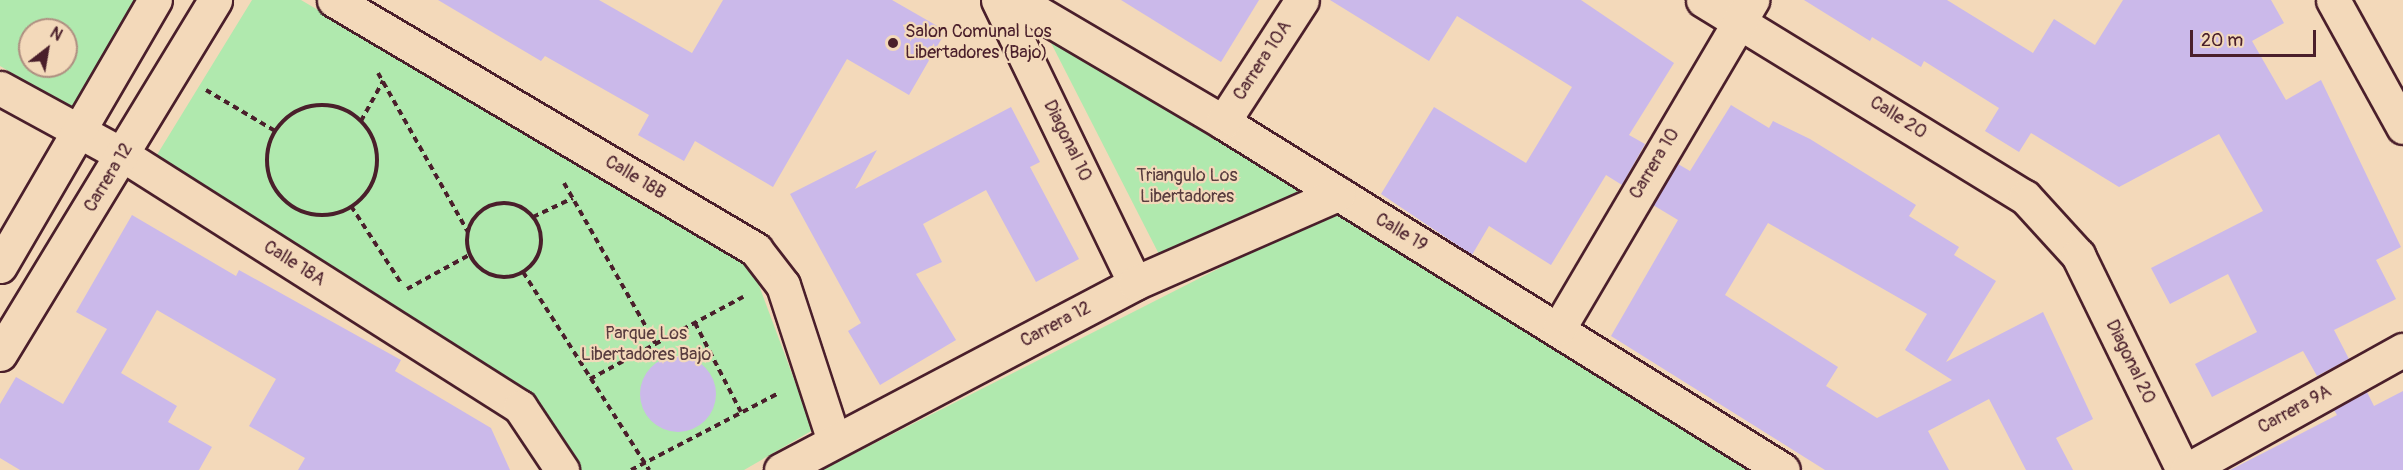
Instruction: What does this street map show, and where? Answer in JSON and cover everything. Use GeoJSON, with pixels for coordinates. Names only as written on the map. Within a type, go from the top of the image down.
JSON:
{"type":"FeatureCollection","features":[{"type":"Feature","properties":{"kind":"street"},"geometry":{"type":"LineString","coordinates":[[0,266],[155,0]]}},
{"type":"Feature","properties":{"kind":"street","name":"Carrera 12"},"geometry":{"type":"LineString","coordinates":[[0,354],[123,155],[214,0]]}},
{"type":"Feature","properties":{"kind":"street","name":"Calle 18B"},"geometry":{"type":"LineString","coordinates":[[334,0],[756,250],[778,279],[834,441]]}},
{"type":"Feature","properties":{"kind":"street","name":"Diagonal 10"},"geometry":{"type":"LineString","coordinates":[[998,0],[1135,283]]}},
{"type":"Feature","properties":{"kind":"street","name":"Calle 19"},"geometry":{"type":"LineString","coordinates":[[1016,0],[1223,122],[1558,328],[1783,470]]}},
{"type":"Feature","properties":{"kind":"street","name":"Carrera 10A"},"geometry":{"type":"LineString","coordinates":[[1223,122],[1302,0]]}},
{"type":"Feature","properties":{"kind":"street","name":"Calle 20"},"geometry":{"type":"LineString","coordinates":[[1703,0],[1746,11],[2025,196],[2078,255]]}},
{"type":"Feature","properties":{"kind":"street"},"geometry":{"type":"LineString","coordinates":[[2333,0],[2403,127]]}},
{"type":"Feature","properties":{"kind":"street","name":"Carrera 10"},"geometry":{"type":"LineString","coordinates":[[1558,328],[1746,11]]}},
{"type":"Feature","properties":{"kind":"street","name":"Calle 18A"},"geometry":{"type":"LineString","coordinates":[[0,88],[76,134],[123,155],[520,407],[562,470]]}},
{"type":"Feature","properties":{"kind":"street","name":"Carrera 12"},"geometry":{"type":"LineString","coordinates":[[781,470],[1135,283],[1338,194]]}},
{"type":"Feature","properties":{"kind":"street","name":"Diagonal 20"},"geometry":{"type":"LineString","coordinates":[[2078,255],[2185,470]]}},
{"type":"Feature","properties":{"kind":"street","name":"Carrera 9A"},"geometry":{"type":"LineString","coordinates":[[2185,470],[2403,350]]}},
{"type":"Feature","properties":{"kind":"path"},"geometry":{"type":"LineString","coordinates":[[372,62],[468,232],[469,255],[492,275],[523,272],[539,253],[539,228],[533,217],[501,203],[479,212],[468,232]]}},
{"type":"Feature","properties":{"kind":"path"},"geometry":{"type":"LineString","coordinates":[[173,70],[275,131]]}},
{"type":"Feature","properties":{"kind":"path"},"geometry":{"type":"LineString","coordinates":[[361,121],[383,81]]}},
{"type":"Feature","properties":{"kind":"path"},"geometry":{"type":"LineString","coordinates":[[329,105],[361,121],[372,136],[376,171],[369,188],[351,206],[325,214],[307,213],[277,192],[266,158],[275,131],[294,113],[311,106],[329,105]]}},
{"type":"Feature","properties":{"kind":"path"},"geometry":{"type":"LineString","coordinates":[[562,179],[656,344]]}},
{"type":"Feature","properties":{"kind":"path"},"geometry":{"type":"LineString","coordinates":[[533,217],[573,198]]}},
{"type":"Feature","properties":{"kind":"path"},"geometry":{"type":"LineString","coordinates":[[351,206],[405,290],[469,255]]}},
{"type":"Feature","properties":{"kind":"path"},"geometry":{"type":"LineString","coordinates":[[523,272],[649,470]]}},
{"type":"Feature","properties":{"kind":"path"},"geometry":{"type":"LineString","coordinates":[[590,379],[778,279]]}},
{"type":"Feature","properties":{"kind":"path"},"geometry":{"type":"LineString","coordinates":[[695,323],[741,412]]}},
{"type":"Feature","properties":{"kind":"path"},"geometry":{"type":"LineString","coordinates":[[630,470],[812,375]]}},
{"type":"Feature","properties":{"kind":"green space"},"geometry":{"type":"Polygon","coordinates":[[[0,0],[146,0],[80,113],[20,78],[78,78],[78,18],[18,18],[18,77],[0,66],[0,0]]]}},
{"type":"Feature","properties":{"kind":"green space","name":"Parque Los Libertadores Bajo"},"geometry":{"type":"Polygon","coordinates":[[[252,0],[301,0],[751,264],[813,430],[744,470],[580,470],[529,394],[155,158],[252,0]]]}},
{"type":"Feature","properties":{"kind":"green space","name":"Triangulo Los Libertadores"},"geometry":{"type":"Polygon","coordinates":[[[1048,37],[1299,191],[1163,262],[1048,37]]]}},
{"type":"Feature","properties":{"kind":"green space"},"geometry":{"type":"Polygon","coordinates":[[[1332,211],[1754,470],[822,470],[1332,211]]]}},
{"type":"Feature","properties":{"kind":"building"},"geometry":{"type":"Polygon","coordinates":[[[438,0],[599,0],[692,53],[723,0],[892,0],[946,31],[909,95],[847,59],[773,187],[695,141],[684,161],[638,135],[649,115],[545,56],[541,61],[438,0]]]}},
{"type":"Feature","properties":{"kind":"building"},"geometry":{"type":"Polygon","coordinates":[[[1121,0],[1259,0],[1221,62],[1121,0]]]}},
{"type":"Feature","properties":{"kind":"building"},"geometry":{"type":"Polygon","coordinates":[[[1330,0],[1581,0],[1674,63],[1629,135],[1645,144],[1622,185],[1606,175],[1551,265],[1489,226],[1472,255],[1381,194],[1434,107],[1526,163],[1572,87],[1457,16],[1429,61],[1330,0]]]}},
{"type":"Feature","properties":{"kind":"building"},"geometry":{"type":"Polygon","coordinates":[[[1804,0],[1947,0],[2033,53],[2054,19],[2095,45],[2123,0],[2271,0],[2284,23],[2252,41],[2286,100],[2321,80],[2401,247],[2376,260],[2396,299],[2334,330],[2349,359],[2317,376],[2303,351],[2212,397],[2195,364],[2257,332],[2228,274],[2170,304],[2151,268],[2263,211],[2219,134],[2119,187],[2031,133],[2019,152],[1985,131],[1999,108],[1924,61],[1921,67],[1872,37],[1870,41],[1804,0]]]}},
{"type":"Feature","properties":{"kind":"building"},"geometry":{"type":"Polygon","coordinates":[[[1731,105],[1769,128],[1773,121],[1810,139],[1916,205],[1909,216],[1959,247],[1954,255],[1996,281],[1946,362],[2043,312],[2093,419],[2056,438],[2073,470],[2026,470],[1989,399],[1928,431],[1949,470],[1825,470],[1611,336],[1678,220],[1653,205],[1678,164],[1690,171],[1731,105]],[[1768,223],[1725,295],[1838,367],[1826,386],[1877,418],[1952,380],[1905,350],[1927,314],[1768,223]]]}},
{"type":"Feature","properties":{"kind":"building"},"geometry":{"type":"Polygon","coordinates":[[[1011,107],[1040,162],[1030,167],[1079,259],[1036,282],[986,190],[923,224],[942,262],[916,274],[956,340],[880,385],[848,331],[861,323],[790,194],[877,150],[855,189],[1011,107]]]}},
{"type":"Feature","properties":{"kind":"building"},"geometry":{"type":"Polygon","coordinates":[[[132,215],[236,276],[239,270],[401,360],[395,371],[491,428],[510,470],[298,470],[305,458],[249,426],[276,379],[157,310],[121,373],[177,406],[168,422],[212,447],[199,470],[20,470],[0,458],[0,404],[16,377],[63,404],[107,329],[76,312],[132,215]]]}},
{"type":"Feature","properties":{"kind":"building"},"geometry":{"type":"Polygon","coordinates":[[[671,356],[685,356],[699,362],[710,373],[716,387],[713,409],[705,421],[685,432],[671,432],[657,426],[646,415],[640,401],[640,387],[646,373],[657,362],[671,356]]]}},
{"type":"Feature","properties":{"kind":"building"},"geometry":{"type":"Polygon","coordinates":[[[2403,391],[2403,470],[2230,470],[2337,415],[2334,410],[2367,392],[2374,406],[2403,391]]]}},
{"type":"Feature","properties":{"kind":"place","name":"Salon Comunal Los Libertadores (Bajo)"},"geometry":{"type":"Point","coordinates":[893,43]}}]}
